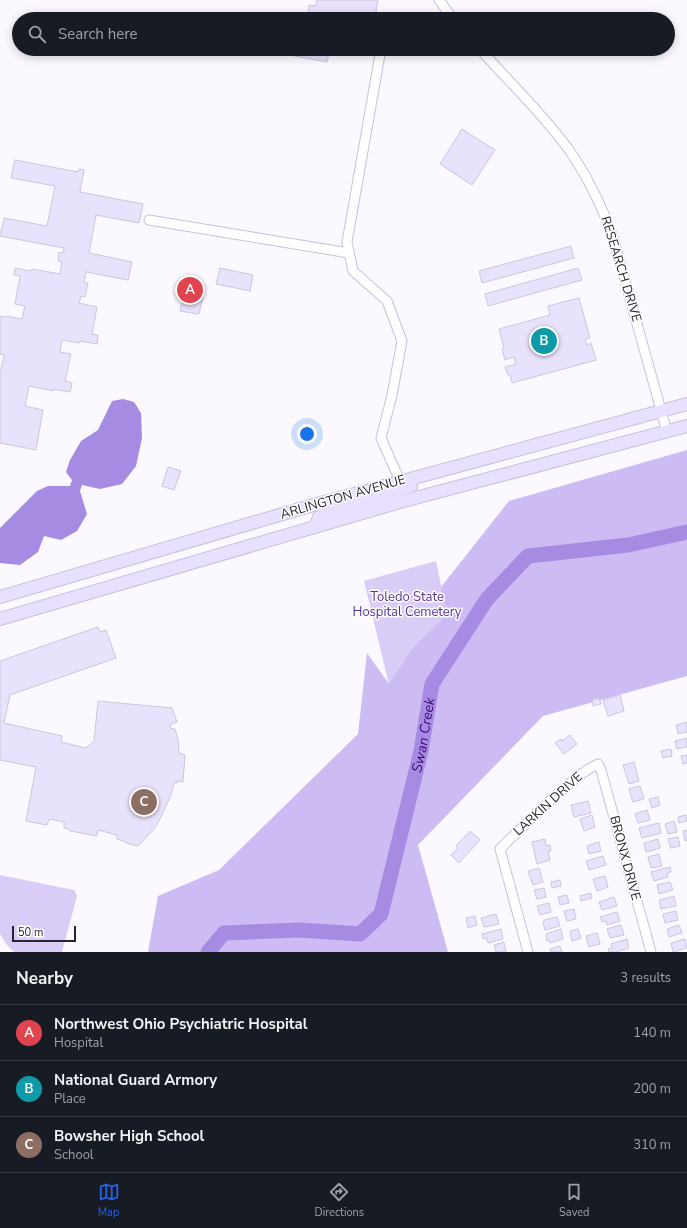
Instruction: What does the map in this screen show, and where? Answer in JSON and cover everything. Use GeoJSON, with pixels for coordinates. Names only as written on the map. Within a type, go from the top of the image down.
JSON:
{"type":"FeatureCollection","features":[{"type":"Feature","properties":{"kind":"street"},"geometry":{"type":"LineString","coordinates":[[439,0],[448,12]]}},
{"type":"Feature","properties":{"kind":"street"},"geometry":{"type":"LineString","coordinates":[[380,56],[347,242],[353,271],[387,301],[402,341],[392,395],[381,438],[400,481]]}},
{"type":"Feature","properties":{"kind":"street","name":"RESEARCH DRIVE"},"geometry":{"type":"LineString","coordinates":[[486,56],[569,150],[605,214],[614,237],[667,432]]}},
{"type":"Feature","properties":{"kind":"street"},"geometry":{"type":"LineString","coordinates":[[149,220],[349,253]]}},
{"type":"Feature","properties":{"kind":"street","name":"ARLINGTON AVENUE"},"geometry":{"type":"LineString","coordinates":[[0,597],[310,506],[687,404]]}},
{"type":"Feature","properties":{"kind":"street","name":"ARLINGTON AVENUE"},"geometry":{"type":"LineString","coordinates":[[0,619],[400,502],[687,426]]}},
{"type":"Feature","properties":{"kind":"street"},"geometry":{"type":"LineString","coordinates":[[316,526],[319,517],[328,511],[371,499],[428,480],[486,466],[545,442]]}},
{"type":"Feature","properties":{"kind":"street","name":"LARKIN DRIVE"},"geometry":{"type":"LineString","coordinates":[[528,952],[500,849],[523,825],[565,787],[586,770],[598,764]]}},
{"type":"Feature","properties":{"kind":"street","name":"BRONX DRIVE"},"geometry":{"type":"LineString","coordinates":[[598,764],[601,770],[650,952]]}},
{"type":"Feature","properties":{"kind":"green space","name":"Toledo State Hospital Cemetery"},"geometry":{"type":"Polygon","coordinates":[[[436,561],[447,614],[413,647],[389,685],[364,581],[436,561]]]}},
{"type":"Feature","properties":{"kind":"green space"},"geometry":{"type":"Polygon","coordinates":[[[0,875],[74,890],[77,896],[62,952],[14,952],[7,945],[0,934],[0,875]]]}},
{"type":"Feature","properties":{"kind":"shaded area"},"geometry":{"type":"Polygon","coordinates":[[[123,399],[134,402],[141,413],[142,438],[136,466],[122,484],[100,489],[82,485],[80,491],[87,514],[77,531],[61,540],[44,536],[38,552],[20,565],[0,563],[0,528],[37,491],[48,486],[70,486],[72,480],[66,472],[70,460],[81,441],[98,430],[112,401],[123,399]]]}},
{"type":"Feature","properties":{"kind":"shaded area"},"geometry":{"type":"Polygon","coordinates":[[[687,450],[687,676],[543,716],[418,845],[448,952],[148,952],[158,896],[219,870],[358,734],[367,653],[389,684],[413,647],[447,614],[441,587],[509,501],[687,450]]]}},
{"type":"Feature","properties":{"kind":"building"},"geometry":{"type":"Polygon","coordinates":[[[317,0],[378,0],[376,12],[308,12],[309,5],[316,6],[317,0]]]}},
{"type":"Feature","properties":{"kind":"building"},"geometry":{"type":"Polygon","coordinates":[[[295,56],[328,56],[327,62],[295,56]]]}},
{"type":"Feature","properties":{"kind":"building"},"geometry":{"type":"Polygon","coordinates":[[[462,129],[495,150],[472,185],[440,164],[462,129]]]}},
{"type":"Feature","properties":{"kind":"building"},"geometry":{"type":"Polygon","coordinates":[[[15,160],[78,172],[79,169],[84,170],[80,192],[143,204],[139,223],[96,215],[89,253],[132,262],[128,280],[86,272],[84,283],[88,283],[85,297],[81,296],[79,303],[97,307],[92,334],[98,335],[97,344],[62,340],[60,352],[71,354],[65,381],[72,383],[70,392],[53,389],[53,391],[29,386],[25,406],[43,410],[36,450],[0,443],[0,375],[4,355],[0,354],[0,316],[22,319],[25,306],[15,304],[20,276],[14,275],[15,268],[31,271],[32,269],[60,274],[62,262],[58,261],[59,252],[63,253],[64,248],[0,236],[4,218],[47,226],[55,186],[11,178],[15,160]]]}},
{"type":"Feature","properties":{"kind":"building"},"geometry":{"type":"Polygon","coordinates":[[[571,246],[574,258],[482,283],[479,271],[571,246]]]}},
{"type":"Feature","properties":{"kind":"building"},"geometry":{"type":"Polygon","coordinates":[[[220,268],[253,275],[250,291],[216,284],[220,268]]]}},
{"type":"Feature","properties":{"kind":"building"},"geometry":{"type":"Polygon","coordinates":[[[578,268],[582,280],[488,306],[485,294],[578,268]]]}},
{"type":"Feature","properties":{"kind":"building"},"geometry":{"type":"Polygon","coordinates":[[[186,284],[205,288],[199,314],[180,311],[186,284]]]}},
{"type":"Feature","properties":{"kind":"building"},"geometry":{"type":"Polygon","coordinates":[[[579,298],[590,338],[585,339],[587,345],[591,343],[596,360],[512,383],[510,375],[508,375],[505,367],[516,364],[514,357],[505,360],[502,349],[504,348],[499,329],[550,315],[548,306],[579,298]]]}},
{"type":"Feature","properties":{"kind":"building"},"geometry":{"type":"Polygon","coordinates":[[[168,467],[181,471],[174,490],[162,486],[168,467]]]}},
{"type":"Feature","properties":{"kind":"building"},"geometry":{"type":"Polygon","coordinates":[[[98,627],[100,632],[106,630],[116,658],[10,695],[4,723],[62,736],[61,742],[86,748],[94,741],[98,701],[172,708],[177,722],[171,724],[170,728],[175,729],[178,739],[179,753],[185,755],[183,782],[177,781],[177,783],[174,783],[171,795],[160,819],[154,829],[138,846],[117,839],[117,835],[98,830],[97,836],[70,831],[70,829],[64,828],[64,822],[49,819],[47,825],[26,821],[36,767],[0,760],[0,661],[98,627]]]}},
{"type":"Feature","properties":{"kind":"building"},"geometry":{"type":"Polygon","coordinates":[[[620,695],[624,711],[608,716],[603,700],[620,695]]]}},
{"type":"Feature","properties":{"kind":"building"},"geometry":{"type":"Polygon","coordinates":[[[599,698],[601,704],[593,706],[592,700],[599,698]]]}},
{"type":"Feature","properties":{"kind":"building"},"geometry":{"type":"Polygon","coordinates":[[[687,722],[687,732],[678,734],[676,725],[687,722]]]}},
{"type":"Feature","properties":{"kind":"building"},"geometry":{"type":"Polygon","coordinates":[[[570,735],[577,744],[564,754],[555,743],[561,739],[562,741],[570,735]]]}},
{"type":"Feature","properties":{"kind":"building"},"geometry":{"type":"Polygon","coordinates":[[[687,738],[687,747],[677,749],[675,741],[687,738]]]}},
{"type":"Feature","properties":{"kind":"building"},"geometry":{"type":"Polygon","coordinates":[[[671,749],[672,756],[663,758],[661,751],[671,749]]]}},
{"type":"Feature","properties":{"kind":"building"},"geometry":{"type":"Polygon","coordinates":[[[687,755],[687,763],[683,764],[681,756],[687,755]]]}},
{"type":"Feature","properties":{"kind":"building"},"geometry":{"type":"Polygon","coordinates":[[[634,762],[639,781],[629,784],[623,765],[634,762]]]}},
{"type":"Feature","properties":{"kind":"building"},"geometry":{"type":"Polygon","coordinates":[[[640,786],[644,799],[633,802],[629,789],[640,786]]]}},
{"type":"Feature","properties":{"kind":"building"},"geometry":{"type":"Polygon","coordinates":[[[658,797],[660,805],[652,808],[649,799],[658,797]]]}},
{"type":"Feature","properties":{"kind":"building"},"geometry":{"type":"Polygon","coordinates":[[[588,801],[591,813],[574,817],[571,805],[588,801]]]}},
{"type":"Feature","properties":{"kind":"building"},"geometry":{"type":"Polygon","coordinates":[[[647,810],[650,820],[638,823],[635,814],[647,810]]]}},
{"type":"Feature","properties":{"kind":"building"},"geometry":{"type":"Polygon","coordinates":[[[592,815],[595,827],[584,831],[580,819],[592,815]]]}},
{"type":"Feature","properties":{"kind":"building"},"geometry":{"type":"Polygon","coordinates":[[[686,815],[687,821],[679,823],[678,817],[686,815]]]}},
{"type":"Feature","properties":{"kind":"building"},"geometry":{"type":"Polygon","coordinates":[[[674,821],[677,832],[668,834],[665,824],[674,821]]]}},
{"type":"Feature","properties":{"kind":"building"},"geometry":{"type":"Polygon","coordinates":[[[659,823],[661,833],[642,838],[639,828],[659,823]]]}},
{"type":"Feature","properties":{"kind":"building"},"geometry":{"type":"Polygon","coordinates":[[[687,830],[687,840],[685,841],[683,831],[687,830]]]}},
{"type":"Feature","properties":{"kind":"building"},"geometry":{"type":"Polygon","coordinates":[[[470,831],[480,840],[459,863],[451,855],[458,848],[456,846],[470,831]]]}},
{"type":"Feature","properties":{"kind":"building"},"geometry":{"type":"Polygon","coordinates":[[[678,837],[680,846],[671,848],[668,839],[678,837]]]}},
{"type":"Feature","properties":{"kind":"building"},"geometry":{"type":"Polygon","coordinates":[[[545,839],[546,846],[550,845],[551,851],[548,851],[550,860],[537,864],[532,842],[545,839]]]}},
{"type":"Feature","properties":{"kind":"building"},"geometry":{"type":"Polygon","coordinates":[[[658,839],[660,848],[646,852],[644,843],[658,839]]]}},
{"type":"Feature","properties":{"kind":"building"},"geometry":{"type":"Polygon","coordinates":[[[599,842],[601,851],[589,854],[587,846],[599,842]]]}},
{"type":"Feature","properties":{"kind":"building"},"geometry":{"type":"Polygon","coordinates":[[[659,854],[662,866],[651,868],[648,857],[659,854]]]}},
{"type":"Feature","properties":{"kind":"building"},"geometry":{"type":"Polygon","coordinates":[[[603,856],[606,865],[589,870],[586,861],[603,856]]]}},
{"type":"Feature","properties":{"kind":"building"},"geometry":{"type":"Polygon","coordinates":[[[670,867],[671,872],[667,873],[668,877],[654,881],[651,872],[670,867]]]}},
{"type":"Feature","properties":{"kind":"building"},"geometry":{"type":"Polygon","coordinates":[[[539,868],[543,882],[533,885],[528,871],[539,868]]]}},
{"type":"Feature","properties":{"kind":"building"},"geometry":{"type":"Polygon","coordinates":[[[605,876],[608,887],[597,891],[593,879],[605,876]]]}},
{"type":"Feature","properties":{"kind":"building"},"geometry":{"type":"Polygon","coordinates":[[[560,880],[561,886],[552,888],[551,882],[560,880]]]}},
{"type":"Feature","properties":{"kind":"building"},"geometry":{"type":"Polygon","coordinates":[[[670,882],[673,890],[659,894],[657,885],[670,882]]]}},
{"type":"Feature","properties":{"kind":"building"},"geometry":{"type":"Polygon","coordinates":[[[544,888],[546,897],[537,899],[534,890],[544,888]]]}},
{"type":"Feature","properties":{"kind":"building"},"geometry":{"type":"Polygon","coordinates":[[[591,893],[592,898],[581,901],[580,896],[591,893]]]}},
{"type":"Feature","properties":{"kind":"building"},"geometry":{"type":"Polygon","coordinates":[[[567,895],[569,903],[560,905],[558,897],[567,895]]]}},
{"type":"Feature","properties":{"kind":"building"},"geometry":{"type":"Polygon","coordinates":[[[674,896],[676,906],[661,909],[659,900],[674,896]]]}},
{"type":"Feature","properties":{"kind":"building"},"geometry":{"type":"Polygon","coordinates":[[[614,897],[617,906],[602,910],[599,902],[614,897]]]}},
{"type":"Feature","properties":{"kind":"building"},"geometry":{"type":"Polygon","coordinates":[[[549,903],[551,912],[540,915],[537,906],[549,903]]]}},
{"type":"Feature","properties":{"kind":"building"},"geometry":{"type":"Polygon","coordinates":[[[574,909],[576,919],[567,921],[564,911],[574,909]]]}},
{"type":"Feature","properties":{"kind":"building"},"geometry":{"type":"Polygon","coordinates":[[[676,911],[678,920],[665,923],[663,914],[676,911]]]}},
{"type":"Feature","properties":{"kind":"building"},"geometry":{"type":"Polygon","coordinates":[[[617,912],[620,921],[607,925],[606,921],[602,922],[600,917],[617,912]]]}},
{"type":"Feature","properties":{"kind":"building"},"geometry":{"type":"Polygon","coordinates":[[[496,914],[499,924],[484,927],[481,918],[496,914]]]}},
{"type":"Feature","properties":{"kind":"building"},"geometry":{"type":"Polygon","coordinates":[[[475,916],[477,925],[468,928],[466,918],[475,916]]]}},
{"type":"Feature","properties":{"kind":"building"},"geometry":{"type":"Polygon","coordinates":[[[557,917],[560,926],[545,930],[544,920],[557,917]]]}},
{"type":"Feature","properties":{"kind":"building"},"geometry":{"type":"Polygon","coordinates":[[[621,925],[624,935],[610,938],[607,929],[621,925]]]}},
{"type":"Feature","properties":{"kind":"building"},"geometry":{"type":"Polygon","coordinates":[[[679,925],[682,933],[669,937],[667,929],[679,925]]]}},
{"type":"Feature","properties":{"kind":"building"},"geometry":{"type":"Polygon","coordinates":[[[501,929],[503,939],[488,943],[487,938],[483,939],[482,934],[501,929]]]}},
{"type":"Feature","properties":{"kind":"building"},"geometry":{"type":"Polygon","coordinates":[[[561,929],[563,939],[550,943],[549,940],[547,941],[546,934],[561,929]]]}},
{"type":"Feature","properties":{"kind":"building"},"geometry":{"type":"Polygon","coordinates":[[[578,929],[581,938],[572,941],[570,931],[578,929]]]}},
{"type":"Feature","properties":{"kind":"building"},"geometry":{"type":"Polygon","coordinates":[[[597,933],[600,944],[589,947],[586,936],[597,933]]]}},
{"type":"Feature","properties":{"kind":"building"},"geometry":{"type":"Polygon","coordinates":[[[627,939],[629,948],[616,952],[609,952],[608,949],[612,948],[611,944],[627,939]]]}},
{"type":"Feature","properties":{"kind":"building"},"geometry":{"type":"Polygon","coordinates":[[[685,939],[687,948],[673,952],[671,943],[685,939]]]}},
{"type":"Feature","properties":{"kind":"building"},"geometry":{"type":"Polygon","coordinates":[[[504,942],[506,952],[496,952],[494,945],[504,942]]]}},
{"type":"Feature","properties":{"kind":"building"},"geometry":{"type":"Polygon","coordinates":[[[560,946],[562,952],[551,952],[550,949],[560,946]]]}},
{"type":"Feature","properties":{"kind":"waterway","name":"Swan Creek"},"geometry":{"type":"LineString","coordinates":[[208,952],[224,933],[299,930],[360,934],[381,914],[421,751],[432,684],[487,599],[528,556],[628,545],[687,532]]}},
{"type":"Feature","properties":{"kind":"place","name":"Northwest Ohio Psychiatric Hospital"},"geometry":{"type":"Point","coordinates":[190,290]}},
{"type":"Feature","properties":{"kind":"place","name":"National Guard Armory"},"geometry":{"type":"Point","coordinates":[544,341]}},
{"type":"Feature","properties":{"kind":"place","name":"Bowsher High School"},"geometry":{"type":"Point","coordinates":[144,802]}}]}
